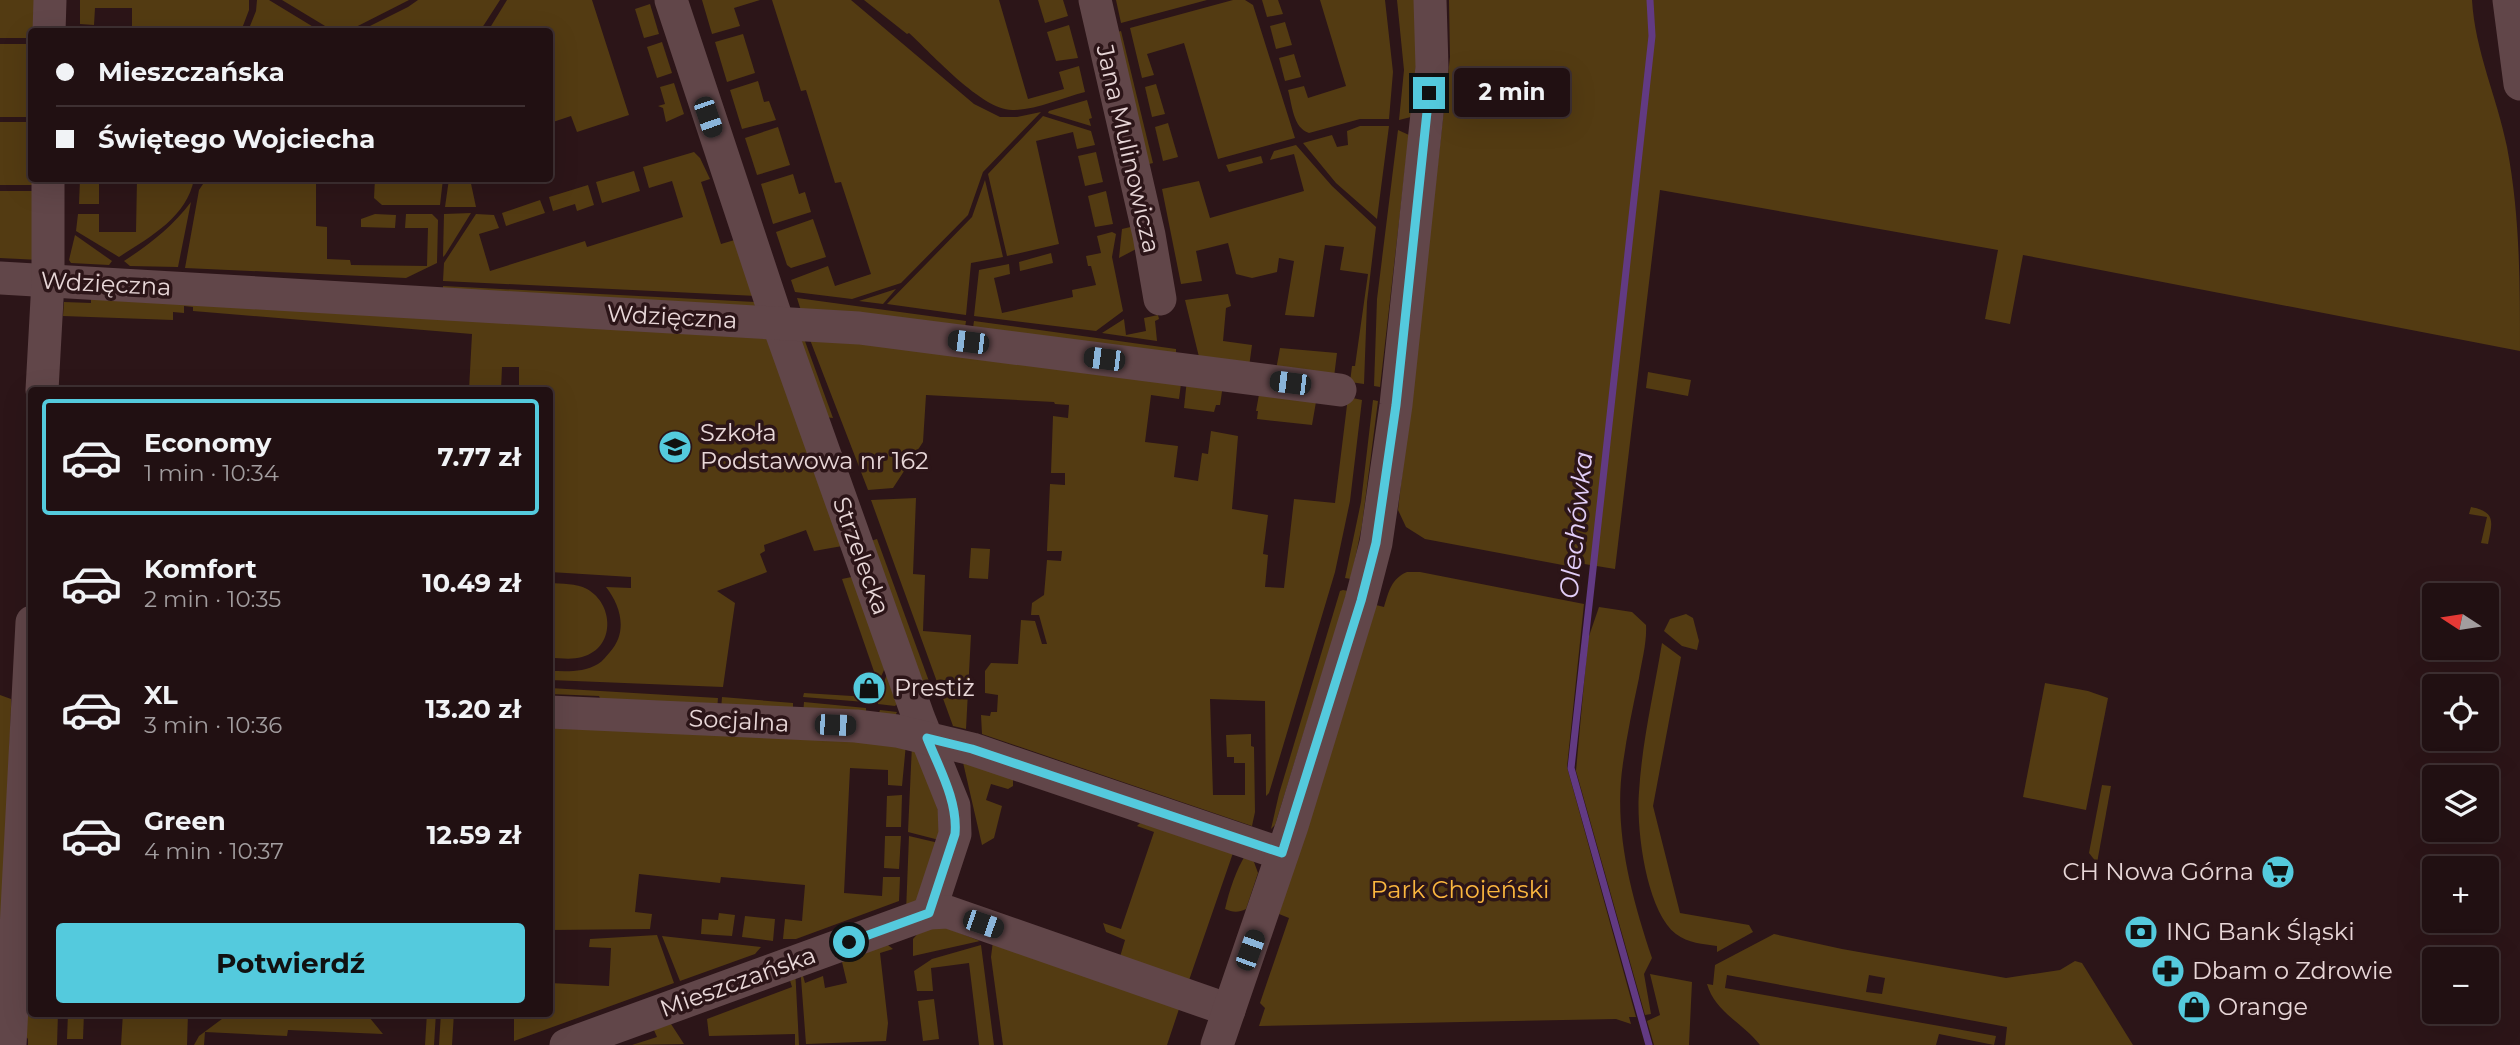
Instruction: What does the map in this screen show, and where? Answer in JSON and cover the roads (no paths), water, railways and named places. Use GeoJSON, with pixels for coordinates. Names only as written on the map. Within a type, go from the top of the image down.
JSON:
{"type":"FeatureCollection","features":[{"type":"Feature","properties":{"kind":"street"},"geometry":{"type":"LineString","coordinates":[[49,28],[50,0]]}},
{"type":"Feature","properties":{"kind":"street","name":"Strzelecka"},"geometry":{"type":"LineString","coordinates":[[671,0],[778,323],[954,806],[955,834],[929,913]]}},
{"type":"Feature","properties":{"kind":"street","name":"Jana Mulinowicza"},"geometry":{"type":"LineString","coordinates":[[1095,0],[1149,235],[1160,299]]}},
{"type":"Feature","properties":{"kind":"street"},"geometry":{"type":"LineString","coordinates":[[1217,1045],[1282,853],[1361,601],[1376,543],[1396,405],[1432,67],[1430,0]]}},
{"type":"Feature","properties":{"kind":"street"},"geometry":{"type":"LineString","coordinates":[[2509,0],[2520,84]]}},
{"type":"Feature","properties":{"kind":"street"},"geometry":{"type":"LineString","coordinates":[[42,387],[48,281],[48,182]]}},
{"type":"Feature","properties":{"kind":"street","name":"Wdzięczna"},"geometry":{"type":"LineString","coordinates":[[0,278],[859,328],[1340,390]]}},
{"type":"Feature","properties":{"kind":"street"},"geometry":{"type":"LineString","coordinates":[[10,1045],[20,680],[28,641]]}},
{"type":"Feature","properties":{"kind":"street","name":"Socjalna"},"geometry":{"type":"LineString","coordinates":[[553,712],[856,726],[927,738]]}},
{"type":"Feature","properties":{"kind":"street"},"geometry":{"type":"LineString","coordinates":[[927,738],[972,749],[1282,853]]}},
{"type":"Feature","properties":{"kind":"street","name":"Mieszczańska"},"geometry":{"type":"LineString","coordinates":[[566,1045],[929,913],[948,912],[1229,1010]]}},
{"type":"Feature","properties":{"kind":"waterway","name":"Olechówka"},"geometry":{"type":"LineString","coordinates":[[1649,1045],[1571,768],[1652,36],[1650,0]]}},
{"type":"Feature","properties":{"kind":"place","name":"Szkoła Podstawowa nr 162"},"geometry":{"type":"Point","coordinates":[675,447]}},
{"type":"Feature","properties":{"kind":"place","name":"Prestiż"},"geometry":{"type":"Point","coordinates":[869,688]}},
{"type":"Feature","properties":{"kind":"place","name":"CH Nowa Górna"},"geometry":{"type":"Point","coordinates":[2278,872]}},
{"type":"Feature","properties":{"kind":"place","name":"ING Bank Śląski"},"geometry":{"type":"Point","coordinates":[2141,932]}},
{"type":"Feature","properties":{"kind":"place","name":"Dbam o Zdrowie"},"geometry":{"type":"Point","coordinates":[2168,971]}},
{"type":"Feature","properties":{"kind":"place","name":"Orange"},"geometry":{"type":"Point","coordinates":[2194,1007]}},
{"type":"Feature","properties":{"kind":"park label","name":"Park Chojeński"},"geometry":{"type":"Point","coordinates":[1460,890]}}]}
